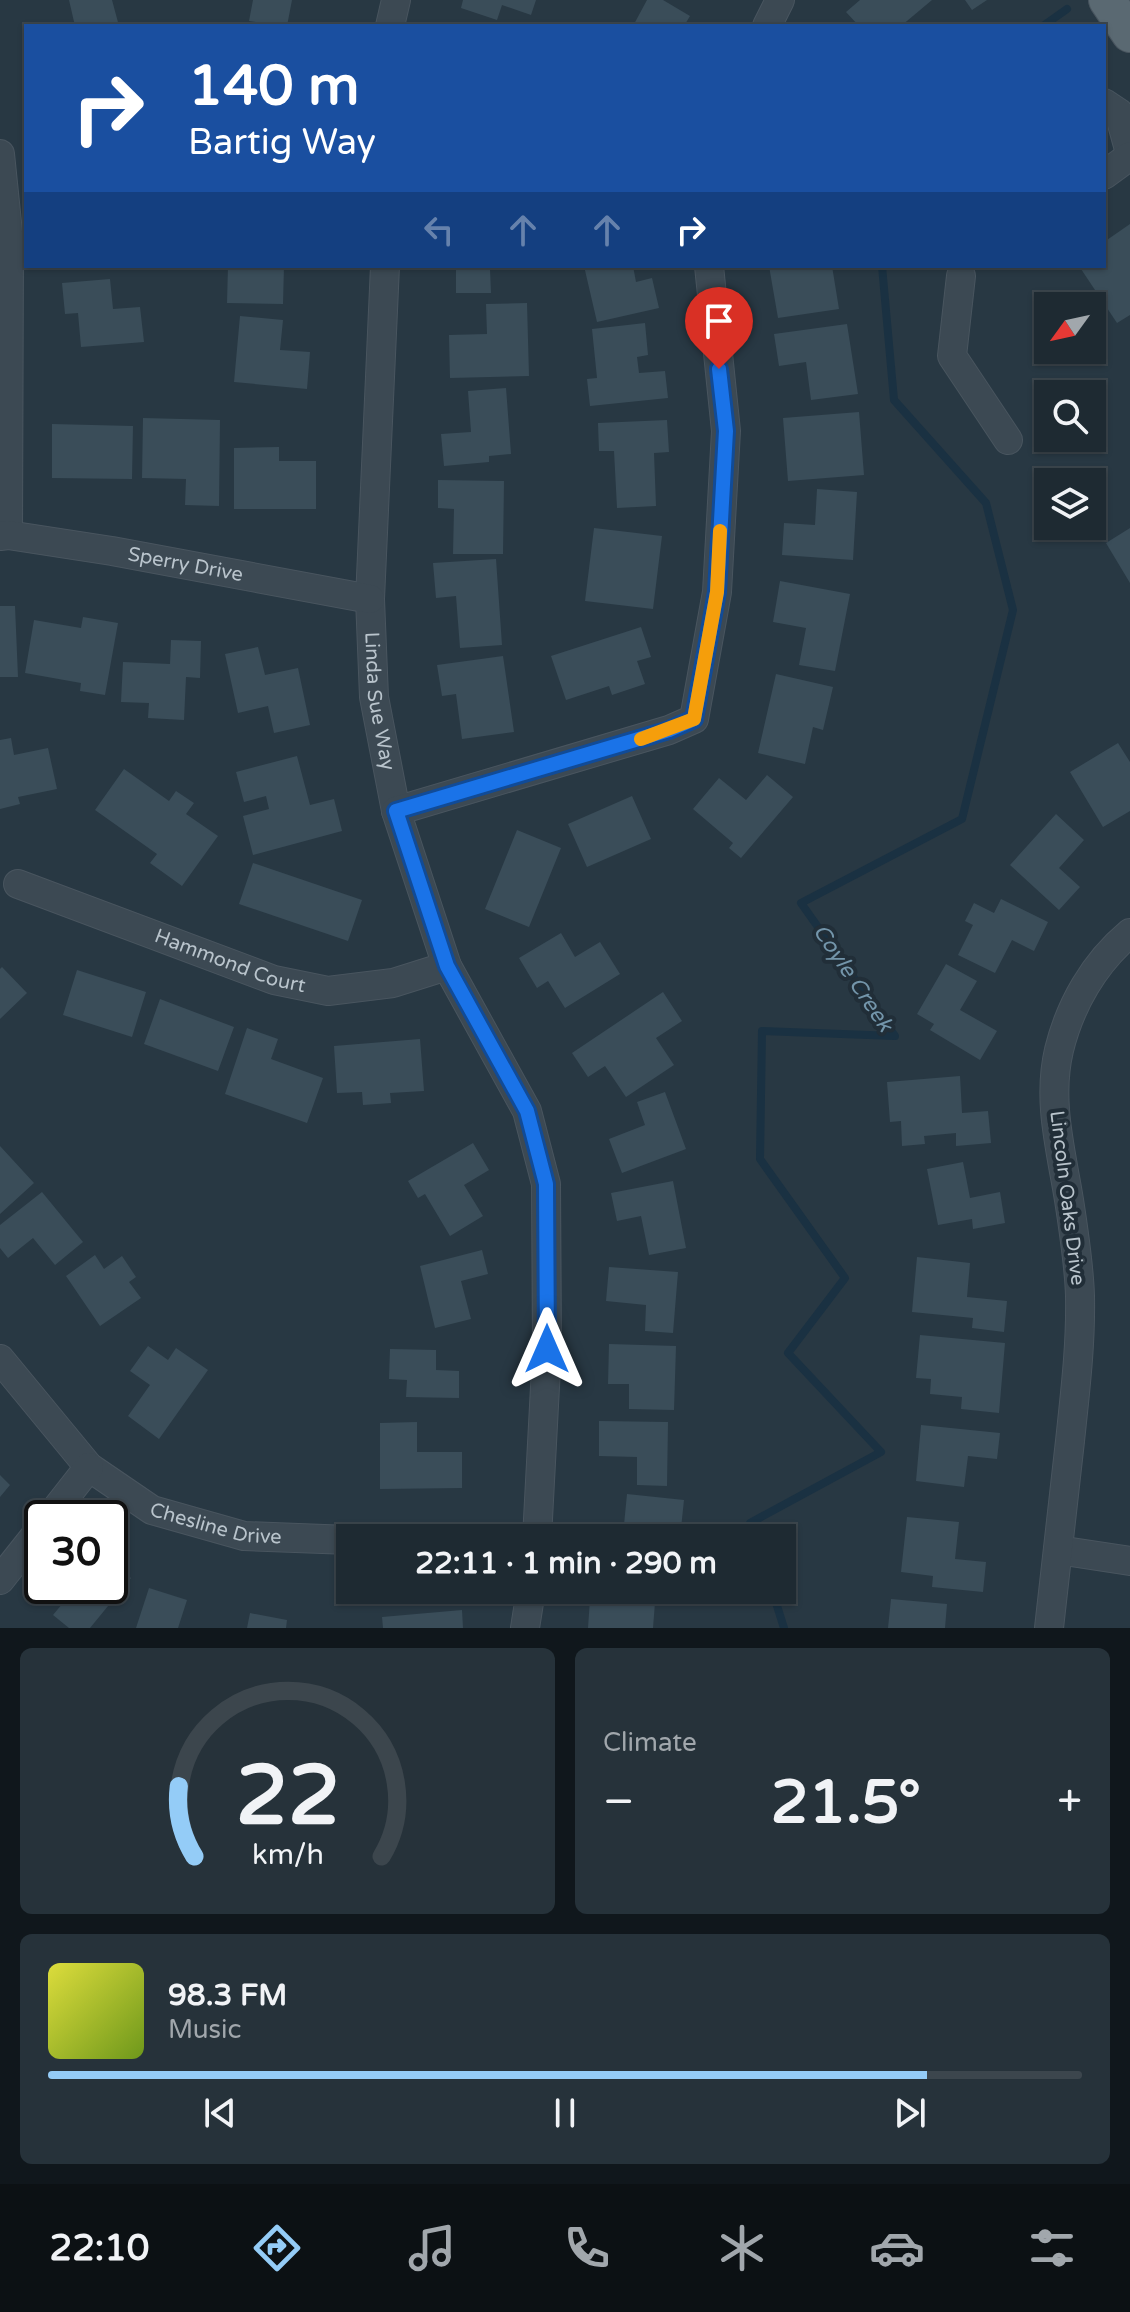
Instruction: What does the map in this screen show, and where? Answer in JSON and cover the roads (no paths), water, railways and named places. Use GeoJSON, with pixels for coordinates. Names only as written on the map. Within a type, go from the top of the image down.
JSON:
{"type":"FeatureCollection","features":[{"type":"Feature","properties":{"kind":"main road"},"geometry":{"type":"LineString","coordinates":[[1107,0],[1130,34]]}},
{"type":"Feature","properties":{"kind":"street"},"geometry":{"type":"LineString","coordinates":[[390,24],[396,0]]}},
{"type":"Feature","properties":{"kind":"street"},"geometry":{"type":"LineString","coordinates":[[768,24],[780,0]]}},
{"type":"Feature","properties":{"kind":"street"},"geometry":{"type":"LineString","coordinates":[[1106,173],[1130,155],[1118,107]]}},
{"type":"Feature","properties":{"kind":"street"},"geometry":{"type":"LineString","coordinates":[[0,154],[9,242],[4,535]]}},
{"type":"Feature","properties":{"kind":"street","name":"Linda Sue Way"},"geometry":{"type":"LineString","coordinates":[[385,268],[370,599],[374,697],[396,811],[447,966],[527,1111],[546,1184],[547,1349],[538,1524]]}},
{"type":"Feature","properties":{"kind":"street"},"geometry":{"type":"LineString","coordinates":[[396,811],[669,730],[694,719],[717,592],[726,431],[709,268]]}},
{"type":"Feature","properties":{"kind":"street"},"geometry":{"type":"LineString","coordinates":[[964,269],[952,356],[1008,440]]}},
{"type":"Feature","properties":{"kind":"street","name":"Sperry Drive"},"geometry":{"type":"LineString","coordinates":[[4,535],[112,551],[370,599]]}},
{"type":"Feature","properties":{"kind":"street","name":"Hammond Court"},"geometry":{"type":"LineString","coordinates":[[18,884],[274,980],[328,991],[393,983],[447,966]]}},
{"type":"Feature","properties":{"kind":"street","name":"Lincoln Oaks Drive"},"geometry":{"type":"LineString","coordinates":[[1049,1628],[1078,1363],[1080,1296],[1076,1243],[1056,1135],[1054,1094],[1059,1052],[1071,1012],[1091,975],[1113,947],[1130,933]]}},
{"type":"Feature","properties":{"kind":"street","name":"Chesline Drive"},"geometry":{"type":"LineString","coordinates":[[0,1359],[89,1467],[152,1510],[244,1536],[336,1539]]}},
{"type":"Feature","properties":{"kind":"street"},"geometry":{"type":"LineString","coordinates":[[63,1500],[89,1467]]}},
{"type":"Feature","properties":{"kind":"street"},"geometry":{"type":"LineString","coordinates":[[0,1580],[24,1550]]}},
{"type":"Feature","properties":{"kind":"street"},"geometry":{"type":"LineString","coordinates":[[1058,1550],[1130,1561]]}},
{"type":"Feature","properties":{"kind":"street"},"geometry":{"type":"LineString","coordinates":[[525,1628],[529,1604]]}},
{"type":"Feature","properties":{"kind":"waterway","name":"Coyle Creek"},"geometry":{"type":"LineString","coordinates":[[1046,24],[1067,9]]}},
{"type":"Feature","properties":{"kind":"waterway","name":"Coyle Creek"},"geometry":{"type":"LineString","coordinates":[[750,1524],[881,1452],[788,1353],[845,1278],[760,1159],[762,1031],[895,1036],[801,903],[962,819],[1013,610],[986,503],[894,400],[882,268]]}},
{"type":"Feature","properties":{"kind":"waterway","name":"Coyle Creek"},"geometry":{"type":"LineString","coordinates":[[776,1604],[784,1628]]}}]}
